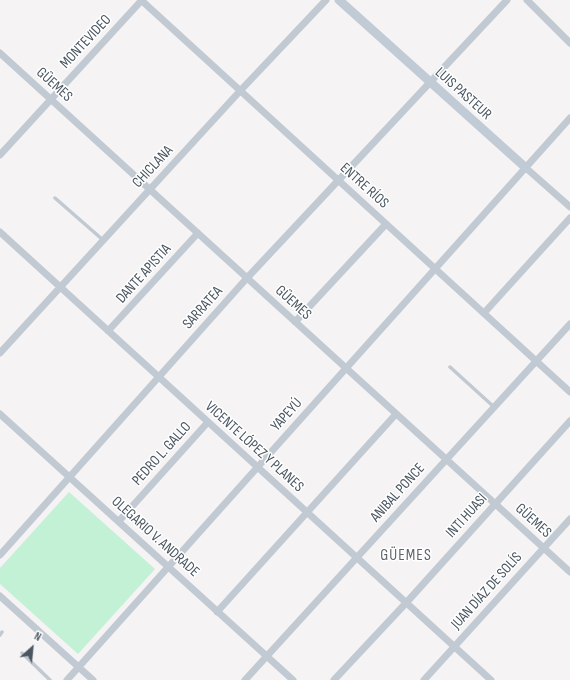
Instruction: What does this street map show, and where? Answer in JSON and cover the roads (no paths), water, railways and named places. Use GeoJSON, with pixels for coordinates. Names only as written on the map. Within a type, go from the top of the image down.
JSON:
{"type":"FeatureCollection","features":[{"type":"Feature","properties":{"kind":"main road","name":"LUIS PASTEUR"},"geometry":{"type":"LineString","coordinates":[[339,0],[526,168]]}},
{"type":"Feature","properties":{"kind":"street","name":"ENTRE RÍOS"},"geometry":{"type":"LineString","coordinates":[[142,0],[570,392]]}},
{"type":"Feature","properties":{"kind":"street","name":"MONTEVIDEO"},"geometry":{"type":"LineString","coordinates":[[0,155],[142,0]]}},
{"type":"Feature","properties":{"kind":"street","name":"CHICLANA"},"geometry":{"type":"LineString","coordinates":[[0,353],[240,91],[326,0]]}},
{"type":"Feature","properties":{"kind":"street","name":"SARRATEA"},"geometry":{"type":"LineString","coordinates":[[0,555],[247,278],[507,0]]}},
{"type":"Feature","properties":{"kind":"street"},"geometry":{"type":"LineString","coordinates":[[527,0],[570,43]]}},
{"type":"Feature","properties":{"kind":"street","name":"GÜEMES"},"geometry":{"type":"LineString","coordinates":[[0,52],[570,572]]}},
{"type":"Feature","properties":{"kind":"street","name":"YAPEYÚ"},"geometry":{"type":"LineString","coordinates":[[66,680],[570,118]]}},
{"type":"Feature","properties":{"kind":"street","name":"LUIS PASTEUR"},"geometry":{"type":"LineString","coordinates":[[526,168],[570,207]]}},
{"type":"Feature","properties":{"kind":"street"},"geometry":{"type":"LineString","coordinates":[[484,313],[570,218]]}},
{"type":"Feature","properties":{"kind":"street"},"geometry":{"type":"LineString","coordinates":[[295,322],[386,224]]}},
{"type":"Feature","properties":{"kind":"street","name":"VICENTE LÓPEZ Y PLANES"},"geometry":{"type":"LineString","coordinates":[[0,232],[491,680]]}},
{"type":"Feature","properties":{"kind":"street","name":"DANTE APISTIA"},"geometry":{"type":"LineString","coordinates":[[108,331],[198,233]]}},
{"type":"Feature","properties":{"kind":"street","name":"ANIBAL PONCE"},"geometry":{"type":"LineString","coordinates":[[245,680],[570,324]]}},
{"type":"Feature","properties":{"kind":"street","name":"OLEGARIO V. ANDRADE"},"geometry":{"type":"LineString","coordinates":[[0,414],[293,680]]}},
{"type":"Feature","properties":{"kind":"street"},"geometry":{"type":"LineString","coordinates":[[218,612],[396,414]]}},
{"type":"Feature","properties":{"kind":"street","name":"INTI HUASI"},"geometry":{"type":"LineString","coordinates":[[334,680],[406,603],[570,421]]}},
{"type":"Feature","properties":{"kind":"street","name":"PEDRO L. GALLO"},"geometry":{"type":"LineString","coordinates":[[118,521],[208,422]]}},
{"type":"Feature","properties":{"kind":"street","name":"JUAN DÍAZ DE SOLÍS"},"geometry":{"type":"LineString","coordinates":[[424,680],[570,519]]}},
{"type":"Feature","properties":{"kind":"street"},"geometry":{"type":"LineString","coordinates":[[0,596],[93,680]]}},
{"type":"Feature","properties":{"kind":"lane"},"geometry":{"type":"LineString","coordinates":[[55,198],[103,240]]}},
{"type":"Feature","properties":{"kind":"lane"},"geometry":{"type":"LineString","coordinates":[[450,367],[494,407]]}},
{"type":"Feature","properties":{"kind":"lane"},"geometry":{"type":"LineString","coordinates":[[22,653],[50,680]]}},
{"type":"Feature","properties":{"kind":"district","name":"GÜEMES"},"geometry":{"type":"Point","coordinates":[406,556]}}]}
